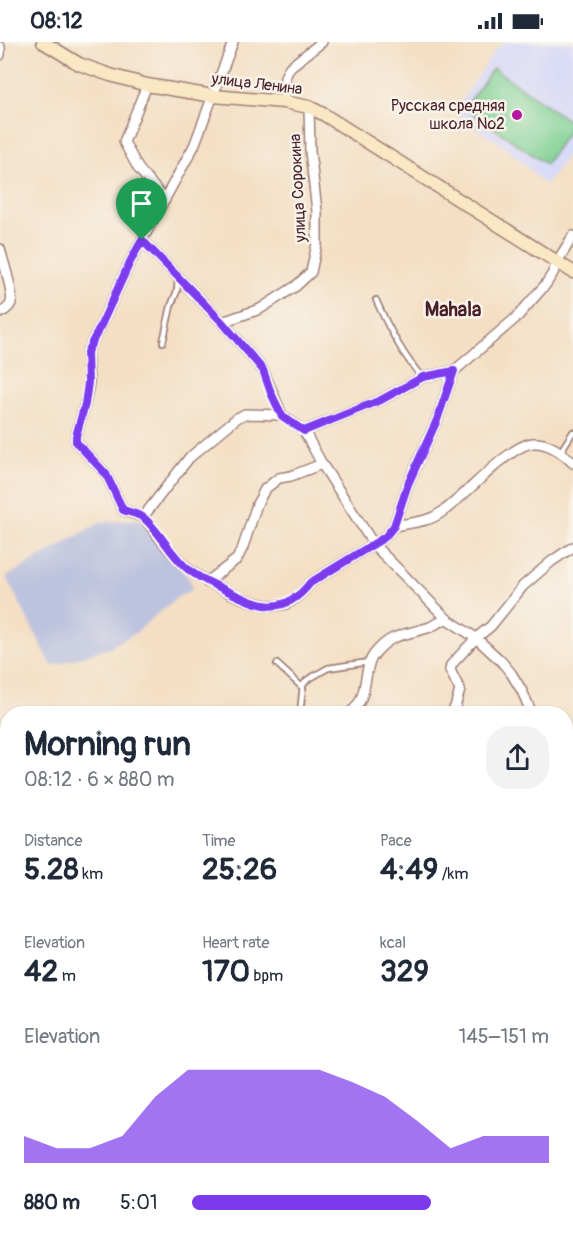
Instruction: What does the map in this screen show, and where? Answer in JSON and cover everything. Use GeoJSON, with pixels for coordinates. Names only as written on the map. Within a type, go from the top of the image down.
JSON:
{"type":"FeatureCollection","features":[{"type":"Feature","properties":{"kind":"street","name":"улица Ленина"},"geometry":{"type":"LineString","coordinates":[[43,42],[80,64],[147,85],[213,96],[284,102],[309,107],[573,272]]}},
{"type":"Feature","properties":{"kind":"street"},"geometry":{"type":"LineString","coordinates":[[233,42],[194,146],[130,262],[87,352],[88,383],[76,442],[106,474],[123,510],[142,517],[187,569],[207,582],[251,602],[267,606],[286,604],[302,594],[310,583],[374,545],[394,526],[408,484],[437,420],[454,371]]}},
{"type":"Feature","properties":{"kind":"street"},"geometry":{"type":"LineString","coordinates":[[284,102],[285,77],[290,67],[322,42]]}},
{"type":"Feature","properties":{"kind":"street"},"geometry":{"type":"LineString","coordinates":[[0,47],[0,55]]}},
{"type":"Feature","properties":{"kind":"street"},"geometry":{"type":"LineString","coordinates":[[147,85],[124,142],[138,168],[165,200]]}},
{"type":"Feature","properties":{"kind":"street","name":"улица Сорокина"},"geometry":{"type":"LineString","coordinates":[[222,322],[260,309],[296,286],[311,272],[317,244],[317,211],[310,151],[309,107]]}},
{"type":"Feature","properties":{"kind":"street"},"geometry":{"type":"LineString","coordinates":[[304,431],[381,400],[423,377],[454,371],[517,317],[546,284],[573,236]]}},
{"type":"Feature","properties":{"kind":"street"},"geometry":{"type":"LineString","coordinates":[[142,240],[222,322],[263,370],[282,416],[304,431],[322,464],[374,545],[447,618],[476,638],[501,661],[511,673],[529,706]]}},
{"type":"Feature","properties":{"kind":"street"},"geometry":{"type":"LineString","coordinates":[[0,249],[12,301],[10,306],[0,313]]}},
{"type":"Feature","properties":{"kind":"street"},"geometry":{"type":"LineString","coordinates":[[142,517],[189,458],[237,418],[245,414],[282,416]]}},
{"type":"Feature","properties":{"kind":"street"},"geometry":{"type":"LineString","coordinates":[[394,526],[427,521],[442,512],[479,479],[522,446],[532,443],[544,444],[561,451],[573,463]]}},
{"type":"Feature","properties":{"kind":"street"},"geometry":{"type":"LineString","coordinates":[[207,582],[237,558],[265,489],[279,478],[291,476],[322,464]]}},
{"type":"Feature","properties":{"kind":"street"},"geometry":{"type":"LineString","coordinates":[[455,706],[460,690],[450,670],[451,665],[476,638],[491,626],[523,586],[552,561],[573,547]]}},
{"type":"Feature","properties":{"kind":"street"},"geometry":{"type":"LineString","coordinates":[[356,706],[361,699],[369,662],[376,651],[393,637],[429,627],[447,618]]}},
{"type":"Feature","properties":{"kind":"lane"},"geometry":{"type":"LineString","coordinates":[[163,342],[171,306],[177,291],[178,277]]}},
{"type":"Feature","properties":{"kind":"lane"},"geometry":{"type":"LineString","coordinates":[[376,300],[387,325],[413,366],[423,377]]}},
{"type":"Feature","properties":{"kind":"lane"},"geometry":{"type":"LineString","coordinates":[[561,451],[573,432]]}},
{"type":"Feature","properties":{"kind":"lane"},"geometry":{"type":"LineString","coordinates":[[301,706],[303,688],[307,680],[328,668],[369,662]]}},
{"type":"Feature","properties":{"kind":"lane"},"geometry":{"type":"LineString","coordinates":[[277,664],[303,688]]}},
{"type":"Feature","properties":{"kind":"shaded area","name":"Русская средняя школа №2"},"geometry":{"type":"Polygon","coordinates":[[[504,42],[573,42],[573,145],[551,179],[544,184],[498,142],[475,128],[457,113],[458,103],[461,102],[498,46],[500,48],[504,42]]]}},
{"type":"Feature","properties":{"kind":"shaded area"},"geometry":{"type":"Polygon","coordinates":[[[140,520],[190,580],[192,590],[179,596],[134,634],[110,647],[52,666],[6,577],[101,522],[140,520]]]}},
{"type":"Feature","properties":{"kind":"green space"},"geometry":{"type":"Polygon","coordinates":[[[493,68],[573,124],[546,164],[465,108],[493,68]]]}},
{"type":"Feature","properties":{"kind":"place","name":"Русская средняя школа №2"},"geometry":{"type":"Point","coordinates":[517,115]}},
{"type":"Feature","properties":{"kind":"district","name":"Mahala"},"geometry":{"type":"Point","coordinates":[453,309]}},
{"type":"Feature","properties":{"kind":"route"},"geometry":{"type":"LineString","coordinates":[[142,240],[222,322],[263,370],[282,416],[304,431],[381,400],[423,377],[454,371],[437,420],[408,484],[394,526],[374,545],[310,583],[302,594],[286,604],[267,606],[251,602],[207,582],[187,569],[142,517],[123,510],[106,474],[76,442],[88,383],[87,352],[142,240]]}}]}
